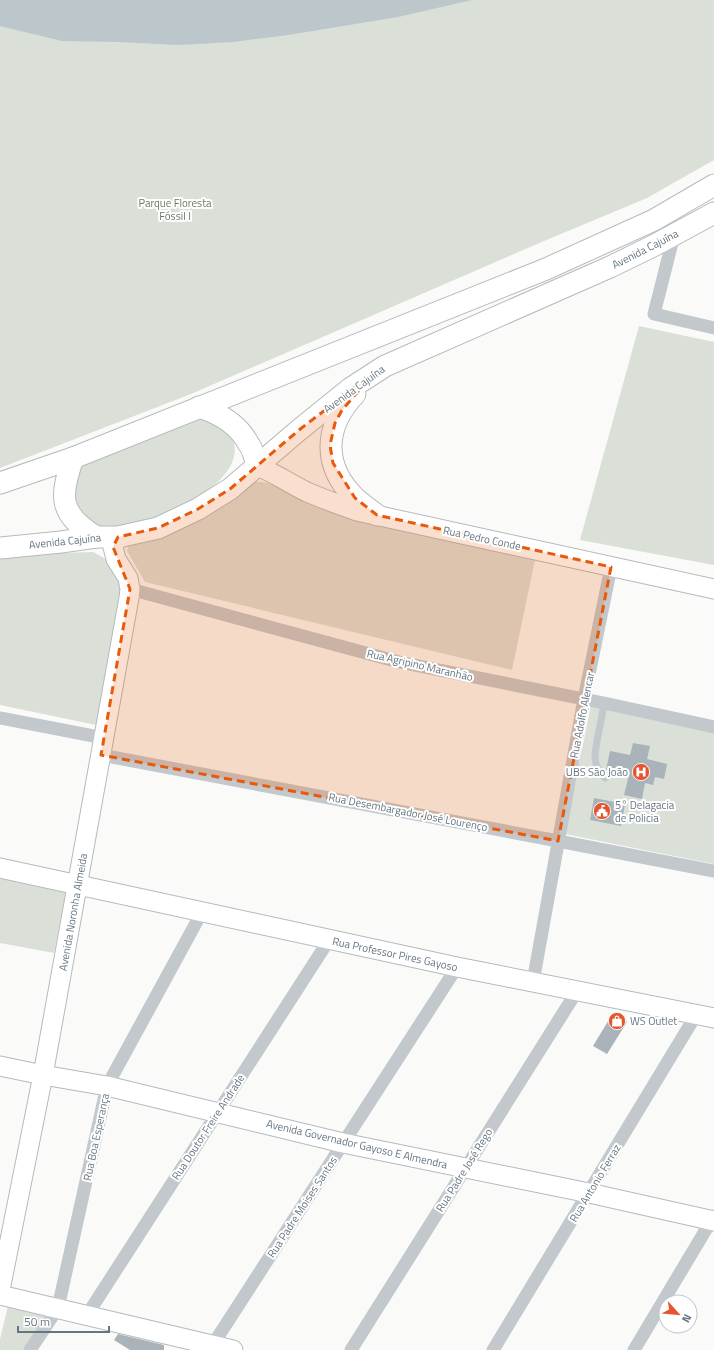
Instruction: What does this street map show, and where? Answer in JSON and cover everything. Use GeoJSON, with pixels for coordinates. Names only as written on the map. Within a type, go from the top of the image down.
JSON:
{"type":"FeatureCollection","features":[{"type":"Feature","properties":{"kind":"main road","name":"Avenida Cajuína"},"geometry":{"type":"LineString","coordinates":[[0,483],[74,458],[546,269],[654,220],[714,185]]}},
{"type":"Feature","properties":{"kind":"main road","name":"Avenida Cajuína"},"geometry":{"type":"LineString","coordinates":[[0,548],[96,537],[118,537],[158,528],[198,509],[230,489],[334,402],[376,371],[466,329],[610,267],[714,213]]}},
{"type":"Feature","properties":{"kind":"main road"},"geometry":{"type":"LineString","coordinates":[[376,371],[352,396],[342,410],[335,423],[330,445],[333,463],[341,479],[355,498],[377,515]]}},
{"type":"Feature","properties":{"kind":"main road"},"geometry":{"type":"LineString","coordinates":[[199,407],[218,415],[234,426],[248,442],[258,466]]}},
{"type":"Feature","properties":{"kind":"main road"},"geometry":{"type":"LineString","coordinates":[[74,458],[66,479],[66,505],[73,520],[96,537]]}},
{"type":"Feature","properties":{"kind":"main road","name":"Rua Pedro Conde"},"geometry":{"type":"LineString","coordinates":[[258,466],[270,471],[307,492],[337,504],[377,515],[714,589]]}},
{"type":"Feature","properties":{"kind":"main road","name":"Avenida Noronha Almeida"},"geometry":{"type":"LineString","coordinates":[[0,1290],[43,1075],[130,589],[128,578],[114,553],[113,547],[118,537]]}},
{"type":"Feature","properties":{"kind":"main road","name":"Rua Professor Pires Gayoso"},"geometry":{"type":"LineString","coordinates":[[0,868],[329,940],[705,1017]]}},
{"type":"Feature","properties":{"kind":"main road","name":"Avenida Governador Gayoso E Almendra"},"geometry":{"type":"LineString","coordinates":[[0,1066],[107,1086],[343,1142],[713,1219]]}},
{"type":"Feature","properties":{"kind":"main road"},"geometry":{"type":"LineString","coordinates":[[0,1295],[87,1315],[184,1345],[212,1346],[233,1350]]}},
{"type":"Feature","properties":{"kind":"street"},"geometry":{"type":"LineString","coordinates":[[674,235],[654,314],[714,328]]}},
{"type":"Feature","properties":{"kind":"street","name":"Rua Adolfo Alencar"},"geometry":{"type":"LineString","coordinates":[[533,982],[584,699],[611,567]]}},
{"type":"Feature","properties":{"kind":"street","name":"Rua Agripino Maranhão"},"geometry":{"type":"LineString","coordinates":[[130,589],[399,662],[714,727]]}},
{"type":"Feature","properties":{"kind":"street","name":"Rua Desembargador José Lourenço"},"geometry":{"type":"LineString","coordinates":[[0,718],[102,746],[558,841],[714,871]]}},
{"type":"Feature","properties":{"kind":"street","name":"Rua Boa Esperança"},"geometry":{"type":"LineString","coordinates":[[30,1350],[58,1308],[107,1086],[202,912]]}},
{"type":"Feature","properties":{"kind":"street","name":"Rua Doutor Freire Andrade"},"geometry":{"type":"LineString","coordinates":[[87,1315],[329,940]]}},
{"type":"Feature","properties":{"kind":"street","name":"Rua Padre Moises Santos"},"geometry":{"type":"LineString","coordinates":[[212,1346],[457,967]]}},
{"type":"Feature","properties":{"kind":"street","name":"Rua Padre José Rego"},"geometry":{"type":"LineString","coordinates":[[351,1350],[577,991]]}},
{"type":"Feature","properties":{"kind":"street","name":"Rua Antonio Ferraz"},"geometry":{"type":"LineString","coordinates":[[493,1350],[589,1193],[705,1017]]}},
{"type":"Feature","properties":{"kind":"street"},"geometry":{"type":"LineString","coordinates":[[634,1350],[713,1219]]}},
{"type":"Feature","properties":{"kind":"lane"},"geometry":{"type":"LineString","coordinates":[[604,704],[595,757],[601,775],[605,778]]}},
{"type":"Feature","properties":{"kind":"highlighted area"},"geometry":{"type":"Polygon","coordinates":[[[376,371],[342,410],[335,423],[330,445],[333,463],[355,498],[377,515],[611,567],[558,841],[101,755],[130,589],[113,547],[118,537],[158,528],[198,509],[230,489],[299,430],[376,371]]]}},
{"type":"Feature","properties":{"kind":"green space","name":"Parque Floresta Fóssil I"},"geometry":{"type":"Polygon","coordinates":[[[466,0],[714,0],[714,160],[647,198],[191,394],[0,468],[0,4],[466,0]]]}},
{"type":"Feature","properties":{"kind":"green space"},"geometry":{"type":"Polygon","coordinates":[[[639,326],[714,342],[714,565],[580,540],[639,326]]]}},
{"type":"Feature","properties":{"kind":"green space"},"geometry":{"type":"Polygon","coordinates":[[[202,414],[229,433],[235,449],[232,462],[224,475],[213,486],[186,505],[172,512],[161,517],[138,523],[113,527],[98,526],[94,525],[82,515],[71,498],[79,464],[202,414]]]}},
{"type":"Feature","properties":{"kind":"green space"},"geometry":{"type":"Polygon","coordinates":[[[246,480],[268,483],[310,501],[536,555],[512,670],[145,582],[127,551],[129,544],[246,480]]]}},
{"type":"Feature","properties":{"kind":"green space"},"geometry":{"type":"Polygon","coordinates":[[[93,552],[109,561],[123,581],[96,725],[0,705],[0,555],[93,552]]]}},
{"type":"Feature","properties":{"kind":"green space"},"geometry":{"type":"Polygon","coordinates":[[[591,705],[714,731],[714,864],[565,834],[591,705]]]}},
{"type":"Feature","properties":{"kind":"green space"},"geometry":{"type":"Polygon","coordinates":[[[0,878],[66,891],[54,953],[0,943],[0,878]]]}},
{"type":"Feature","properties":{"kind":"green space"},"geometry":{"type":"Polygon","coordinates":[[[8,1306],[46,1316],[24,1350],[0,1350],[0,1339],[8,1306]]]}},
{"type":"Feature","properties":{"kind":"shaded area"},"geometry":{"type":"Polygon","coordinates":[[[0,0],[472,0],[398,17],[288,35],[233,42],[178,45],[62,41],[0,26],[0,0]]]}},
{"type":"Feature","properties":{"kind":"building","name":"UBS São João"},"geometry":{"type":"Polygon","coordinates":[[[633,743],[650,746],[647,759],[667,764],[664,779],[655,777],[653,785],[645,783],[642,799],[624,795],[629,775],[606,770],[610,751],[630,755],[633,743]]]}},
{"type":"Feature","properties":{"kind":"building"},"geometry":{"type":"Polygon","coordinates":[[[594,798],[625,804],[621,826],[590,820],[594,798]]]}},
{"type":"Feature","properties":{"kind":"building"},"geometry":{"type":"Polygon","coordinates":[[[613,1013],[627,1022],[607,1054],[593,1046],[613,1013]]]}},
{"type":"Feature","properties":{"kind":"building"},"geometry":{"type":"Polygon","coordinates":[[[118,1334],[164,1345],[164,1350],[130,1350],[114,1340],[118,1334]]]}},
{"type":"Feature","properties":{"kind":"place","name":"UBS São João"},"geometry":{"type":"Point","coordinates":[641,772]}},
{"type":"Feature","properties":{"kind":"place","name":"5° Delagacia de Policia"},"geometry":{"type":"Point","coordinates":[602,811]}},
{"type":"Feature","properties":{"kind":"place","name":"WS Outlet"},"geometry":{"type":"Point","coordinates":[617,1021]}}]}
